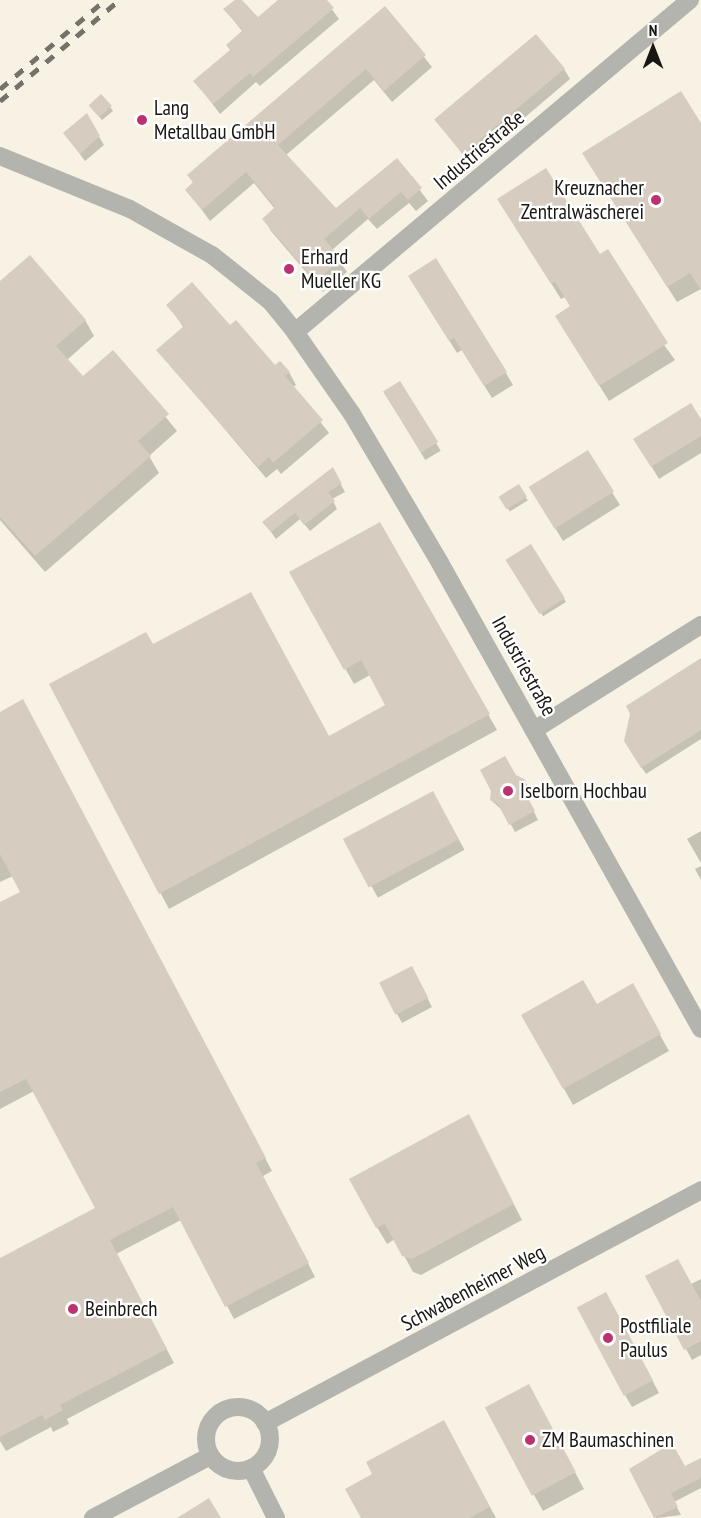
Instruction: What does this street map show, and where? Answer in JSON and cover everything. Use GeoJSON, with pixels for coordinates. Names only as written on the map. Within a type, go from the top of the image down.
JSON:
{"type":"FeatureCollection","features":[{"type":"Feature","properties":{"kind":"street","name":"Industriestraße"},"geometry":{"type":"LineString","coordinates":[[295,332],[690,0]]}},
{"type":"Feature","properties":{"kind":"street","name":"Industriestraße"},"geometry":{"type":"LineString","coordinates":[[4,164],[130,209],[212,255],[271,302],[295,332],[352,414],[534,730],[701,1029]]}},
{"type":"Feature","properties":{"kind":"street"},"geometry":{"type":"LineString","coordinates":[[534,730],[701,625]]}},
{"type":"Feature","properties":{"kind":"street","name":"Schwabenheimer Weg"},"geometry":{"type":"LineString","coordinates":[[266,1423],[701,1190]]}},
{"type":"Feature","properties":{"kind":"street"},"geometry":{"type":"LineString","coordinates":[[231,1408],[251,1410],[266,1423],[268,1449],[251,1468],[228,1470],[210,1456],[205,1436],[214,1417],[222,1411],[231,1408]]}},
{"type":"Feature","properties":{"kind":"street"},"geometry":{"type":"LineString","coordinates":[[93,1518],[210,1456]]}},
{"type":"Feature","properties":{"kind":"street"},"geometry":{"type":"LineString","coordinates":[[251,1468],[276,1518]]}},
{"type":"Feature","properties":{"kind":"building"},"geometry":{"type":"Polygon","coordinates":[[[235,0],[242,0],[258,17],[278,0],[327,0],[334,8],[253,77],[250,73],[213,104],[193,81],[230,50],[226,45],[243,30],[223,9],[235,0]]]}},
{"type":"Feature","properties":{"kind":"building"},"geometry":{"type":"Polygon","coordinates":[[[385,6],[426,55],[384,91],[366,69],[278,145],[336,208],[397,158],[422,188],[408,200],[401,192],[369,219],[360,208],[324,239],[342,259],[315,281],[262,219],[275,207],[246,172],[202,210],[185,190],[193,182],[187,175],[385,6]]]}},
{"type":"Feature","properties":{"kind":"building"},"geometry":{"type":"Polygon","coordinates":[[[536,34],[565,68],[463,154],[434,119],[536,34]]]}},
{"type":"Feature","properties":{"kind":"building","name":"Kreuznacher Zentralwäscherei"},"geometry":{"type":"Polygon","coordinates":[[[681,91],[701,123],[701,290],[690,273],[667,287],[582,153],[681,91]]]}},
{"type":"Feature","properties":{"kind":"building"},"geometry":{"type":"Polygon","coordinates":[[[101,94],[112,106],[99,117],[89,106],[101,94]]]}},
{"type":"Feature","properties":{"kind":"building"},"geometry":{"type":"Polygon","coordinates":[[[87,113],[100,136],[80,154],[63,133],[87,113]]]}},
{"type":"Feature","properties":{"kind":"building"},"geometry":{"type":"Polygon","coordinates":[[[546,168],[600,254],[608,249],[668,343],[599,386],[555,316],[570,306],[555,282],[551,284],[497,199],[546,168]]]}},
{"type":"Feature","properties":{"kind":"building"},"geometry":{"type":"Polygon","coordinates":[[[30,255],[86,320],[56,346],[83,376],[113,350],[169,414],[138,441],[151,456],[35,556],[0,517],[0,281],[30,255]]]}},
{"type":"Feature","properties":{"kind":"building"},"geometry":{"type":"Polygon","coordinates":[[[436,258],[507,372],[484,386],[454,338],[449,341],[408,276],[436,258]]]}},
{"type":"Feature","properties":{"kind":"building"},"geometry":{"type":"Polygon","coordinates":[[[192,282],[230,325],[236,320],[275,365],[280,361],[290,372],[285,376],[323,420],[273,463],[269,457],[258,467],[156,350],[184,326],[166,305],[192,282]]]}},
{"type":"Feature","properties":{"kind":"building"},"geometry":{"type":"Polygon","coordinates":[[[400,381],[438,442],[421,453],[383,392],[400,381]]]}},
{"type":"Feature","properties":{"kind":"building"},"geometry":{"type":"Polygon","coordinates":[[[691,403],[701,419],[701,436],[651,467],[633,439],[691,403]]]}},
{"type":"Feature","properties":{"kind":"building"},"geometry":{"type":"Polygon","coordinates":[[[588,450],[614,492],[555,529],[529,487],[588,450]]]}},
{"type":"Feature","properties":{"kind":"building"},"geometry":{"type":"Polygon","coordinates":[[[333,467],[342,484],[328,492],[335,501],[304,525],[295,513],[271,532],[262,522],[333,467]]]}},
{"type":"Feature","properties":{"kind":"building"},"geometry":{"type":"Polygon","coordinates":[[[519,484],[527,497],[507,509],[499,497],[519,484]]]}},
{"type":"Feature","properties":{"kind":"building"},"geometry":{"type":"Polygon","coordinates":[[[380,522],[490,714],[159,894],[49,684],[146,632],[153,644],[251,592],[329,736],[385,705],[361,660],[344,670],[289,572],[380,522]]]}},
{"type":"Feature","properties":{"kind":"building"},"geometry":{"type":"Polygon","coordinates":[[[531,544],[565,598],[539,614],[506,560],[531,544]]]}},
{"type":"Feature","properties":{"kind":"building"},"geometry":{"type":"Polygon","coordinates":[[[701,658],[701,730],[641,768],[624,741],[630,714],[626,706],[701,658]]]}},
{"type":"Feature","properties":{"kind":"building"},"geometry":{"type":"Polygon","coordinates":[[[23,699],[266,1158],[256,1163],[309,1263],[225,1307],[173,1207],[110,1240],[167,1349],[60,1405],[63,1410],[45,1420],[42,1415],[0,1437],[0,1258],[95,1208],[26,1079],[0,1092],[0,902],[20,892],[0,854],[0,712],[23,699]]]}},
{"type":"Feature","properties":{"kind":"building","name":"Iselborn Hochbau"},"geometry":{"type":"Polygon","coordinates":[[[505,756],[516,775],[526,780],[524,791],[535,811],[509,825],[498,804],[490,800],[491,791],[480,770],[505,756]]]}},
{"type":"Feature","properties":{"kind":"building"},"geometry":{"type":"Polygon","coordinates":[[[433,791],[459,840],[369,887],[343,839],[433,791]]]}},
{"type":"Feature","properties":{"kind":"building"},"geometry":{"type":"Polygon","coordinates":[[[412,966],[428,998],[395,1015],[379,983],[412,966]]]}},
{"type":"Feature","properties":{"kind":"building"},"geometry":{"type":"Polygon","coordinates":[[[583,980],[597,1004],[633,983],[661,1034],[563,1089],[521,1015],[583,980]]]}},
{"type":"Feature","properties":{"kind":"building"},"geometry":{"type":"Polygon","coordinates":[[[469,1114],[514,1204],[412,1259],[402,1256],[385,1224],[376,1228],[349,1179],[469,1114]]]}},
{"type":"Feature","properties":{"kind":"building"},"geometry":{"type":"Polygon","coordinates":[[[678,1259],[701,1301],[701,1341],[684,1350],[645,1276],[678,1259]]]}},
{"type":"Feature","properties":{"kind":"building"},"geometry":{"type":"Polygon","coordinates":[[[606,1292],[653,1380],[624,1396],[577,1307],[606,1292]]]}},
{"type":"Feature","properties":{"kind":"building","name":"ZM Baumaschinen"},"geometry":{"type":"Polygon","coordinates":[[[529,1384],[576,1472],[532,1496],[485,1407],[529,1384]]]}},
{"type":"Feature","properties":{"kind":"building"},"geometry":{"type":"Polygon","coordinates":[[[444,1420],[490,1507],[469,1518],[361,1518],[345,1489],[372,1474],[366,1462],[444,1420]]]}},
{"type":"Feature","properties":{"kind":"building"},"geometry":{"type":"Polygon","coordinates":[[[672,1443],[685,1466],[701,1458],[701,1478],[671,1493],[678,1507],[654,1518],[629,1469],[672,1443]]]}},
{"type":"Feature","properties":{"kind":"building"},"geometry":{"type":"Polygon","coordinates":[[[209,1498],[221,1518],[177,1518],[209,1498]]]}},
{"type":"Feature","properties":{"kind":"railway"},"geometry":{"type":"LineString","coordinates":[[0,89],[105,0]]}},
{"type":"Feature","properties":{"kind":"railway"},"geometry":{"type":"LineString","coordinates":[[0,101],[119,0]]}},
{"type":"Feature","properties":{"kind":"place","name":"Lang Metallbau GmbH"},"geometry":{"type":"Point","coordinates":[142,120]}},
{"type":"Feature","properties":{"kind":"place","name":"Kreuznacher Zentralwäscherei"},"geometry":{"type":"Point","coordinates":[656,200]}},
{"type":"Feature","properties":{"kind":"place","name":"Erhard Mueller KG"},"geometry":{"type":"Point","coordinates":[289,269]}},
{"type":"Feature","properties":{"kind":"place","name":"Iselborn Hochbau"},"geometry":{"type":"Point","coordinates":[508,791]}},
{"type":"Feature","properties":{"kind":"place","name":"Beinbrech"},"geometry":{"type":"Point","coordinates":[73,1309]}},
{"type":"Feature","properties":{"kind":"place","name":"Postfiliale Paulus"},"geometry":{"type":"Point","coordinates":[608,1338]}},
{"type":"Feature","properties":{"kind":"place","name":"ZM Baumaschinen"},"geometry":{"type":"Point","coordinates":[530,1440]}}]}
